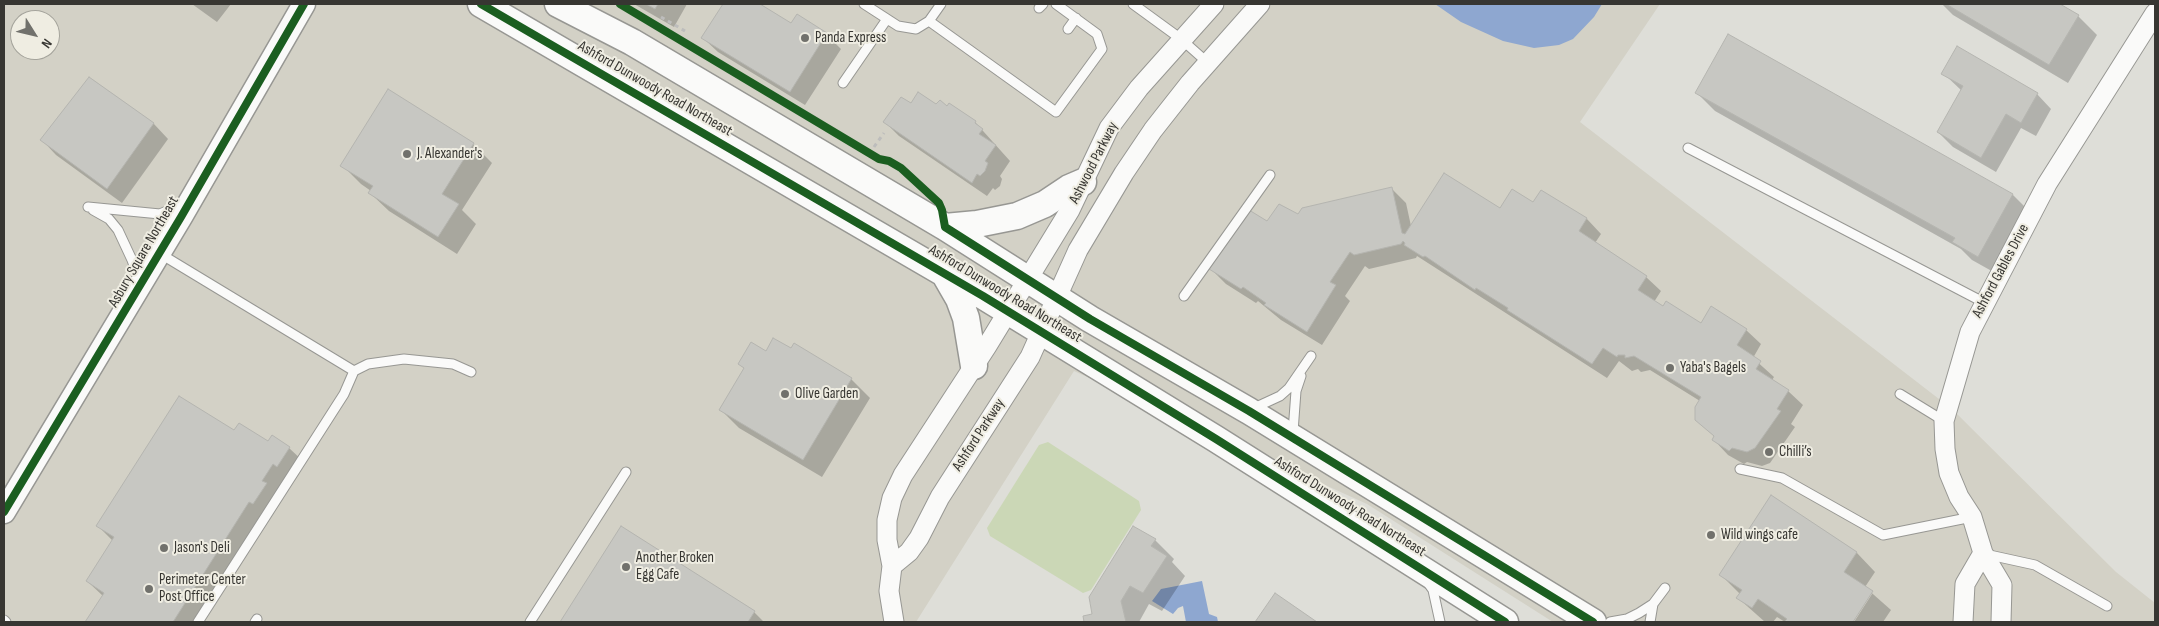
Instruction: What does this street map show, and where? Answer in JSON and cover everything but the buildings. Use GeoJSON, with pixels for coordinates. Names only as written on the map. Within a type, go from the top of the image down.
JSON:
{"type":"FeatureCollection","features":[{"type":"Feature","properties":{"kind":"main road","name":"Ashford Dunwoody Road Northeast"},"geometry":{"type":"LineString","coordinates":[[482,4],[944,272],[1216,439],[1505,622]]}},
{"type":"Feature","properties":{"kind":"main road","name":"Ashford Dunwoody Road Northeast"},"geometry":{"type":"LineString","coordinates":[[558,4],[632,42],[945,227],[1090,319],[1249,411],[1593,622]]}},
{"type":"Feature","properties":{"kind":"main road"},"geometry":{"type":"LineString","coordinates":[[945,227],[976,224],[1017,216],[1045,204],[1069,188],[1083,182]]}},
{"type":"Feature","properties":{"kind":"main road"},"geometry":{"type":"LineString","coordinates":[[944,272],[959,298],[966,318],[974,366]]}},
{"type":"Feature","properties":{"kind":"street","name":"Asbury Square Northeast"},"geometry":{"type":"LineString","coordinates":[[4,512],[141,285],[304,4]]}},
{"type":"Feature","properties":{"kind":"street","name":"Ashwood Parkway"},"geometry":{"type":"LineString","coordinates":[[1008,311],[1070,210],[1109,128],[1139,88],[1214,4]]}},
{"type":"Feature","properties":{"kind":"street","name":"Ashwood Parkway"},"geometry":{"type":"LineString","coordinates":[[1056,297],[1078,250],[1124,173],[1153,130],[1260,4]]}},
{"type":"Feature","properties":{"kind":"street","name":"Ashford Gables Drive"},"geometry":{"type":"LineString","coordinates":[[2001,622],[2002,585],[1983,553],[1972,517],[1959,496],[1950,473],[1945,449],[1944,421],[1970,332],[2047,184],[2155,13]]}},
{"type":"Feature","properties":{"kind":"street","name":"Ashford Parkway"},"geometry":{"type":"LineString","coordinates":[[892,566],[909,552],[940,497],[1030,357],[1056,297]]}},
{"type":"Feature","properties":{"kind":"street"},"geometry":{"type":"LineString","coordinates":[[894,622],[889,591],[892,566],[887,540],[887,520],[892,498],[903,475],[1008,311]]}},
{"type":"Feature","properties":{"kind":"street"},"geometry":{"type":"LineString","coordinates":[[1963,622],[1965,584],[1983,553]]}},
{"type":"Feature","properties":{"kind":"lane"},"geometry":{"type":"LineString","coordinates":[[864,4],[898,26],[916,29],[929,21],[941,4]]}},
{"type":"Feature","properties":{"kind":"lane"},"geometry":{"type":"LineString","coordinates":[[929,21],[995,68],[1027,85],[1056,112],[1102,49],[1097,34],[1056,4]]}},
{"type":"Feature","properties":{"kind":"lane"},"geometry":{"type":"LineString","coordinates":[[1133,4],[1182,39],[1208,63]]}},
{"type":"Feature","properties":{"kind":"lane"},"geometry":{"type":"LineString","coordinates":[[1068,29],[1076,18]]}},
{"type":"Feature","properties":{"kind":"lane"},"geometry":{"type":"LineString","coordinates":[[843,83],[887,19]]}},
{"type":"Feature","properties":{"kind":"lane"},"geometry":{"type":"LineString","coordinates":[[948,35],[955,26]]}},
{"type":"Feature","properties":{"kind":"lane"},"geometry":{"type":"LineString","coordinates":[[969,50],[976,41]]}},
{"type":"Feature","properties":{"kind":"lane"},"geometry":{"type":"LineString","coordinates":[[995,68],[1001,60]]}},
{"type":"Feature","properties":{"kind":"lane"},"geometry":{"type":"LineString","coordinates":[[1688,148],[1985,303]]}},
{"type":"Feature","properties":{"kind":"lane"},"geometry":{"type":"LineString","coordinates":[[1184,296],[1270,175]]}},
{"type":"Feature","properties":{"kind":"lane"},"geometry":{"type":"LineString","coordinates":[[141,285],[118,230],[109,220],[88,208],[160,214],[191,199]]}},
{"type":"Feature","properties":{"kind":"lane"},"geometry":{"type":"LineString","coordinates":[[159,253],[354,371]]}},
{"type":"Feature","properties":{"kind":"lane"},"geometry":{"type":"LineString","coordinates":[[1249,411],[1280,396],[1289,388],[1311,356]]}},
{"type":"Feature","properties":{"kind":"lane"},"geometry":{"type":"LineString","coordinates":[[198,622],[344,394],[354,371],[368,364],[404,359],[453,364],[471,372]]}},
{"type":"Feature","properties":{"kind":"lane"},"geometry":{"type":"LineString","coordinates":[[1295,440],[1292,427],[1296,391],[1302,370]]}},
{"type":"Feature","properties":{"kind":"lane"},"geometry":{"type":"LineString","coordinates":[[1900,394],[1944,421]]}},
{"type":"Feature","properties":{"kind":"lane"},"geometry":{"type":"LineString","coordinates":[[1740,469],[1782,478],[1883,536],[1972,517]]}},
{"type":"Feature","properties":{"kind":"lane"},"geometry":{"type":"LineString","coordinates":[[530,622],[626,472]]}},
{"type":"Feature","properties":{"kind":"lane"},"geometry":{"type":"LineString","coordinates":[[1983,553],[2035,564],[2107,606]]}},
{"type":"Feature","properties":{"kind":"lane"},"geometry":{"type":"LineString","coordinates":[[1419,567],[1433,590],[1440,622]]}},
{"type":"Feature","properties":{"kind":"lane"},"geometry":{"type":"LineString","coordinates":[[1610,622],[1627,619],[1653,604],[1665,588]]}},
{"type":"Feature","properties":{"kind":"lane"},"geometry":{"type":"LineString","coordinates":[[1650,622],[1653,604]]}},
{"type":"Feature","properties":{"kind":"path"},"geometry":{"type":"LineString","coordinates":[[661,17],[685,31]]}},
{"type":"Feature","properties":{"kind":"path"},"geometry":{"type":"LineString","coordinates":[[863,149],[873,151],[884,134]]}},
{"type":"Feature","properties":{"kind":"shaded area"},"geometry":{"type":"Polygon","coordinates":[[[4,4],[1660,4],[1580,122],[1952,409],[2116,572],[2155,603],[2155,622],[1553,622],[1367,504],[1074,371],[916,622],[4,622],[4,4]]]}},
{"type":"Feature","properties":{"kind":"green space"},"geometry":{"type":"Polygon","coordinates":[[[1048,442],[1139,501],[1141,510],[1091,590],[1083,593],[990,536],[987,528],[1039,445],[1048,442]]]}},
{"type":"Feature","properties":{"kind":"water"},"geometry":{"type":"Polygon","coordinates":[[[1435,4],[1602,4],[1594,17],[1573,39],[1559,45],[1534,48],[1503,41],[1461,22],[1435,4]]]}},
{"type":"Feature","properties":{"kind":"water"},"geometry":{"type":"Polygon","coordinates":[[[1202,581],[1209,614],[1217,617],[1218,622],[1186,622],[1183,606],[1178,608],[1173,614],[1152,601],[1161,589],[1202,581]]]}},
{"type":"Feature","properties":{"kind":"cycle path"},"geometry":{"type":"LineString","coordinates":[[4,512],[181,217],[304,4]]}},
{"type":"Feature","properties":{"kind":"cycle path"},"geometry":{"type":"LineString","coordinates":[[481,4],[983,296],[1216,439],[1505,622]]}},
{"type":"Feature","properties":{"kind":"cycle path"},"geometry":{"type":"LineString","coordinates":[[620,4],[879,159],[889,161],[901,168],[939,203],[945,227],[1090,319],[1249,411],[1593,622]]}},
{"type":"Feature","properties":{"kind":"place","name":"Panda Express"},"geometry":{"type":"Point","coordinates":[805,38]}},
{"type":"Feature","properties":{"kind":"place","name":"J. Alexander's"},"geometry":{"type":"Point","coordinates":[407,154]}},
{"type":"Feature","properties":{"kind":"place","name":"Yaba's Bagels"},"geometry":{"type":"Point","coordinates":[1670,368]}},
{"type":"Feature","properties":{"kind":"place","name":"Olive Garden"},"geometry":{"type":"Point","coordinates":[785,394]}},
{"type":"Feature","properties":{"kind":"place","name":"Chilli’s"},"geometry":{"type":"Point","coordinates":[1769,452]}},
{"type":"Feature","properties":{"kind":"place","name":"Wild wings cafe"},"geometry":{"type":"Point","coordinates":[1711,535]}},
{"type":"Feature","properties":{"kind":"place","name":"Jason's Deli"},"geometry":{"type":"Point","coordinates":[164,548]}},
{"type":"Feature","properties":{"kind":"place","name":"Another Broken Egg Cafe"},"geometry":{"type":"Point","coordinates":[626,567]}},
{"type":"Feature","properties":{"kind":"place","name":"Perimeter Center Post Office"},"geometry":{"type":"Point","coordinates":[149,589]}}]}
